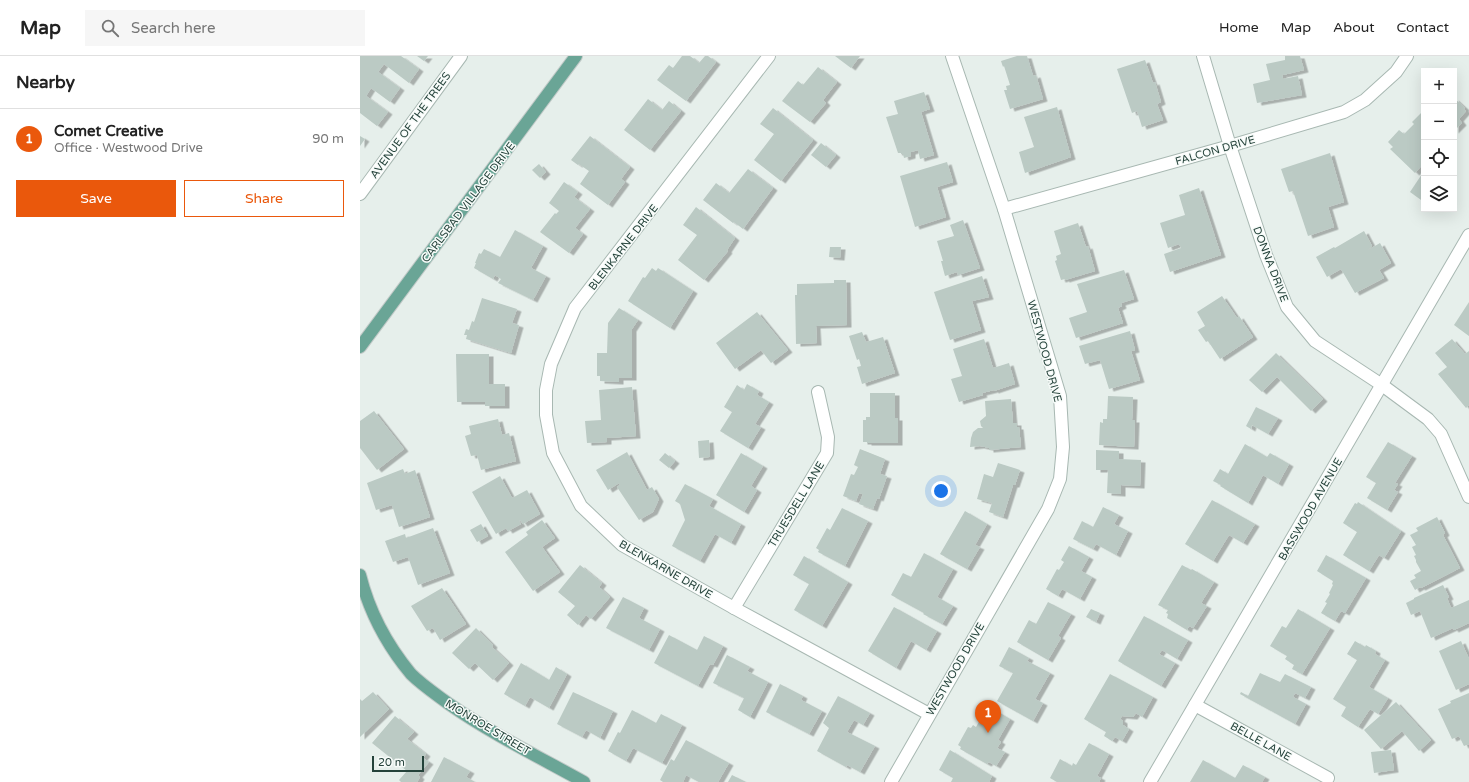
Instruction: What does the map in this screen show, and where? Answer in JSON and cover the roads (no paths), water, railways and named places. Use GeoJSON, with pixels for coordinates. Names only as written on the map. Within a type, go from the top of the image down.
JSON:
{"type":"FeatureCollection","features":[{"type":"Feature","properties":{"kind":"main road","name":"CARLSBAD VILLAGE DRIVE"},"geometry":{"type":"LineString","coordinates":[[360,347],[576,56]]}},
{"type":"Feature","properties":{"kind":"main road","name":"MONROE STREET"},"geometry":{"type":"LineString","coordinates":[[360,574],[365,594],[376,620],[391,646],[412,675],[467,717],[584,782]]}},
{"type":"Feature","properties":{"kind":"street","name":"AVENUE OF THE TREES"},"geometry":{"type":"LineString","coordinates":[[360,194],[461,56]]}},
{"type":"Feature","properties":{"kind":"street","name":"BLENKARNE DRIVE"},"geometry":{"type":"LineString","coordinates":[[769,56],[575,308],[551,364],[546,390],[546,415],[553,453],[581,506],[622,545],[929,714]]}},
{"type":"Feature","properties":{"kind":"street","name":"WESTWOOD DRIVE"},"geometry":{"type":"LineString","coordinates":[[891,782],[1048,509],[1060,479],[1063,447],[1060,396],[1004,209],[952,56]]}},
{"type":"Feature","properties":{"kind":"street","name":"DONNA DRIVE"},"geometry":{"type":"LineString","coordinates":[[1203,56],[1230,146],[1266,255],[1287,307],[1315,341],[1382,385],[1428,419],[1441,434],[1469,497]]}},
{"type":"Feature","properties":{"kind":"street","name":"FALCON DRIVE"},"geometry":{"type":"LineString","coordinates":[[1004,209],[1230,146],[1344,112],[1365,100],[1396,72],[1406,56]]}},
{"type":"Feature","properties":{"kind":"street","name":"BASSWOOD AVENUE"},"geometry":{"type":"LineString","coordinates":[[1150,782],[1469,235]]}},
{"type":"Feature","properties":{"kind":"street","name":"TRUESDELL LANE"},"geometry":{"type":"LineString","coordinates":[[734,608],[827,453],[828,437],[818,392]]}},
{"type":"Feature","properties":{"kind":"street","name":"BELLE LANE"},"geometry":{"type":"LineString","coordinates":[[1195,705],[1328,778]]}},
{"type":"Feature","properties":{"kind":"place","name":"Comet Creative"},"geometry":{"type":"Point","coordinates":[988,733]}}]}
